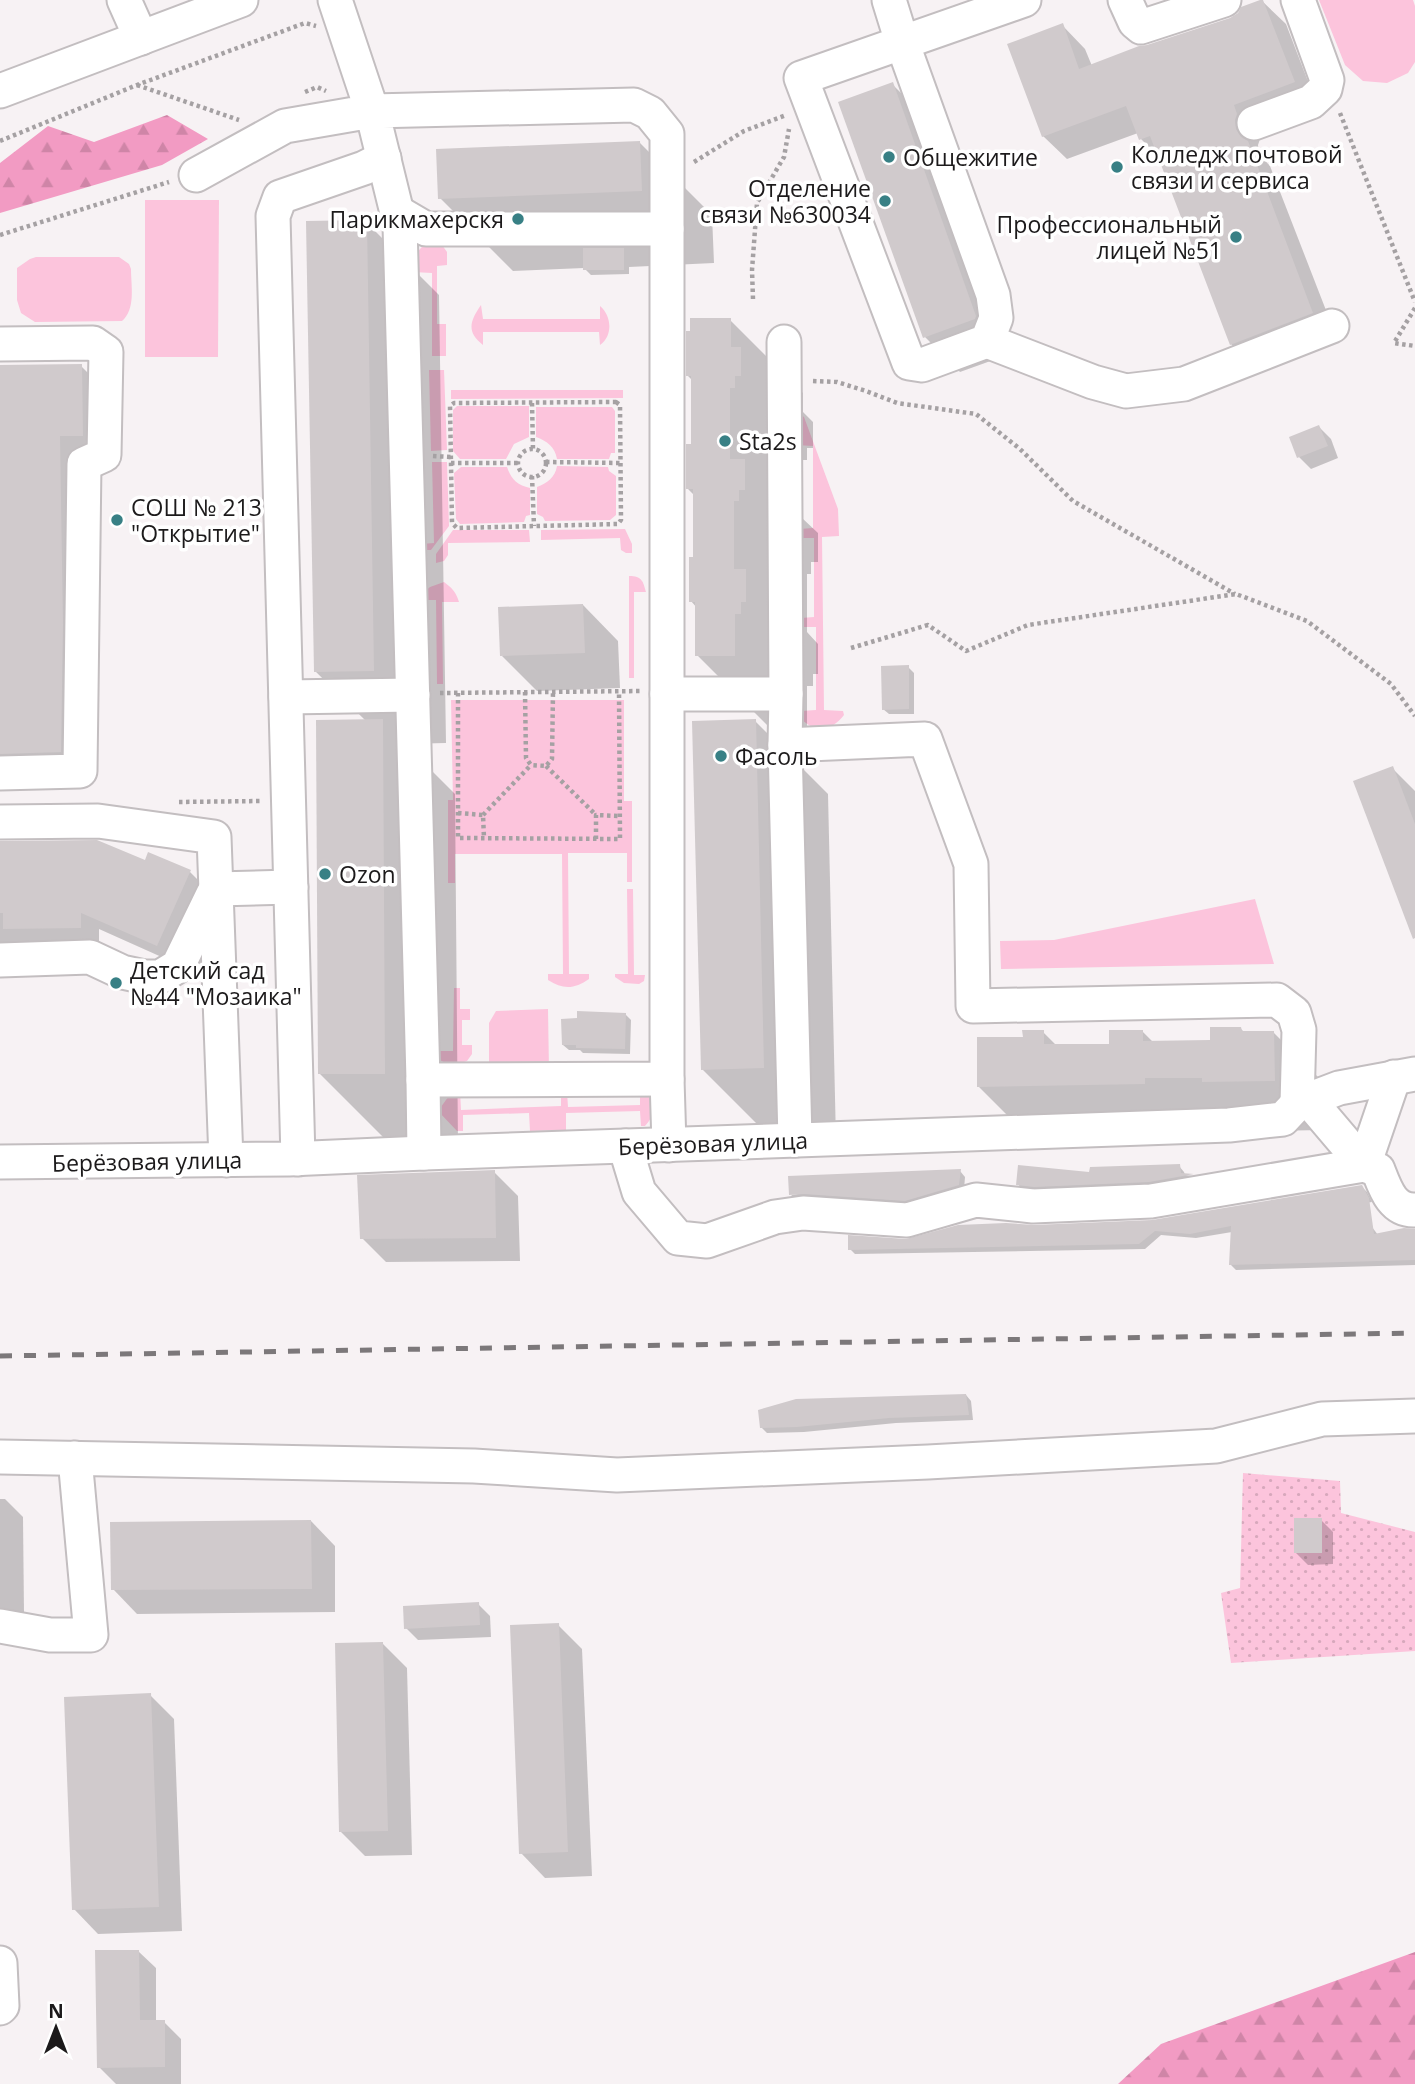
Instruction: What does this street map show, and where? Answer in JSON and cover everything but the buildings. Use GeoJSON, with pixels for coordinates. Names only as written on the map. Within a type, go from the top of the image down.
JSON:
{"type":"FeatureCollection","features":[{"type":"Feature","properties":{"kind":"street"},"geometry":{"type":"LineString","coordinates":[[124,0],[141,38]]}},
{"type":"Feature","properties":{"kind":"street"},"geometry":{"type":"LineString","coordinates":[[0,91],[241,0]]}},
{"type":"Feature","properties":{"kind":"street"},"geometry":{"type":"LineString","coordinates":[[889,0],[993,295],[996,318],[987,341]]}},
{"type":"Feature","properties":{"kind":"street"},"geometry":{"type":"LineString","coordinates":[[1024,0],[801,78],[908,363],[922,365],[987,341],[1093,382],[1126,391],[1184,384],[1332,326]]}},
{"type":"Feature","properties":{"kind":"street"},"geometry":{"type":"LineString","coordinates":[[1125,0],[1135,22],[1142,27],[1224,0]]}},
{"type":"Feature","properties":{"kind":"street"},"geometry":{"type":"LineString","coordinates":[[1254,123],[1311,102],[1325,89],[1327,80],[1298,0]]}},
{"type":"Feature","properties":{"kind":"street"},"geometry":{"type":"LineString","coordinates":[[327,14],[372,111],[400,225],[424,1153]]}},
{"type":"Feature","properties":{"kind":"street"},"geometry":{"type":"LineString","coordinates":[[195,175],[285,126],[372,111],[634,105],[650,113],[667,134],[669,1145]]}},
{"type":"Feature","properties":{"kind":"street"},"geometry":{"type":"LineString","coordinates":[[298,1159],[273,216],[280,197],[364,168],[384,158]]}},
{"type":"Feature","properties":{"kind":"street"},"geometry":{"type":"LineString","coordinates":[[397,212],[426,229],[667,229]]}},
{"type":"Feature","properties":{"kind":"street"},"geometry":{"type":"LineString","coordinates":[[784,342],[785,745],[794,1140]]}},
{"type":"Feature","properties":{"kind":"street"},"geometry":{"type":"LineString","coordinates":[[0,344],[93,343],[106,352],[104,455],[84,464],[80,771],[0,773]]}},
{"type":"Feature","properties":{"kind":"street"},"geometry":{"type":"LineString","coordinates":[[667,692],[786,694]]}},
{"type":"Feature","properties":{"kind":"street"},"geometry":{"type":"LineString","coordinates":[[286,697],[413,694]]}},
{"type":"Feature","properties":{"kind":"street"},"geometry":{"type":"LineString","coordinates":[[785,745],[911,753],[925,739],[971,864],[973,1006],[1277,1000],[1294,1013],[1299,1030],[1303,1102],[1364,1166]]}},
{"type":"Feature","properties":{"kind":"street"},"geometry":{"type":"LineString","coordinates":[[0,822],[98,821],[214,837],[226,1160]]}},
{"type":"Feature","properties":{"kind":"street"},"geometry":{"type":"LineString","coordinates":[[216,889],[291,887]]}},
{"type":"Feature","properties":{"kind":"street"},"geometry":{"type":"LineString","coordinates":[[0,960],[90,957],[122,972],[160,977],[178,966],[216,889]]}},
{"type":"Feature","properties":{"kind":"street"},"geometry":{"type":"LineString","coordinates":[[1364,1166],[1404,1076]]}},
{"type":"Feature","properties":{"kind":"street","name":"Берёзовая улица"},"geometry":{"type":"LineString","coordinates":[[0,1162],[298,1159],[1229,1125],[1283,1119],[1303,1102],[1339,1088],[1404,1076]]}},
{"type":"Feature","properties":{"kind":"street"},"geometry":{"type":"LineString","coordinates":[[423,1080],[667,1079]]}},
{"type":"Feature","properties":{"kind":"street"},"geometry":{"type":"LineString","coordinates":[[625,1146],[639,1192],[678,1238],[707,1241],[775,1217],[803,1213],[907,1220],[976,1200],[1033,1206],[1151,1201],[1364,1166],[1378,1170],[1390,1198],[1406,1210],[1415,1210]]}},
{"type":"Feature","properties":{"kind":"street"},"geometry":{"type":"LineString","coordinates":[[0,1457],[474,1466],[617,1475],[1216,1446],[1322,1419],[1415,1416]]}},
{"type":"Feature","properties":{"kind":"street"},"geometry":{"type":"LineString","coordinates":[[0,1626],[50,1635],[91,1635],[75,1458]]}},
{"type":"Feature","properties":{"kind":"street"},"geometry":{"type":"LineString","coordinates":[[0,1963],[0,2008]]}},
{"type":"Feature","properties":{"kind":"path"},"geometry":{"type":"LineString","coordinates":[[0,141],[137,85],[327,14]]}},
{"type":"Feature","properties":{"kind":"path"},"geometry":{"type":"LineString","coordinates":[[1327,80],[1415,302]]}},
{"type":"Feature","properties":{"kind":"path"},"geometry":{"type":"LineString","coordinates":[[137,85],[239,120],[250,115]]}},
{"type":"Feature","properties":{"kind":"path"},"geometry":{"type":"LineString","coordinates":[[295,96],[317,87],[328,92]]}},
{"type":"Feature","properties":{"kind":"path"},"geometry":{"type":"LineString","coordinates":[[723,143],[744,131],[791,113],[784,157],[757,203],[752,270],[753,299]]}},
{"type":"Feature","properties":{"kind":"path"},"geometry":{"type":"LineString","coordinates":[[0,236],[195,175]]}},
{"type":"Feature","properties":{"kind":"path"},"geometry":{"type":"LineString","coordinates":[[1415,308],[1394,343],[1415,346]]}},
{"type":"Feature","properties":{"kind":"path"},"geometry":{"type":"LineString","coordinates":[[811,381],[836,382],[897,403],[976,414],[1020,449],[1073,501],[1236,594],[1307,621],[1391,684],[1415,716]]}},
{"type":"Feature","properties":{"kind":"path"},"geometry":{"type":"LineString","coordinates":[[454,402],[616,402],[620,405],[621,520],[618,524],[457,527],[452,523],[451,463],[450,406],[454,402]]}},
{"type":"Feature","properties":{"kind":"path"},"geometry":{"type":"LineString","coordinates":[[532,402],[533,449]]}},
{"type":"Feature","properties":{"kind":"path"},"geometry":{"type":"LineString","coordinates":[[533,449],[540,451],[546,462],[543,471],[532,476],[522,471],[519,463],[522,454],[533,449]]}},
{"type":"Feature","properties":{"kind":"path"},"geometry":{"type":"LineString","coordinates":[[546,462],[621,463]]}},
{"type":"Feature","properties":{"kind":"path"},"geometry":{"type":"LineString","coordinates":[[451,463],[519,463]]}},
{"type":"Feature","properties":{"kind":"path"},"geometry":{"type":"LineString","coordinates":[[532,476],[534,526]]}},
{"type":"Feature","properties":{"kind":"path"},"geometry":{"type":"LineString","coordinates":[[851,648],[928,625],[966,651],[1028,625],[1236,594]]}},
{"type":"Feature","properties":{"kind":"path"},"geometry":{"type":"LineString","coordinates":[[458,693],[458,838],[620,839],[619,691]]}},
{"type":"Feature","properties":{"kind":"path"},"geometry":{"type":"LineString","coordinates":[[525,692],[526,758],[531,765]]}},
{"type":"Feature","properties":{"kind":"path"},"geometry":{"type":"LineString","coordinates":[[546,766],[552,759],[553,692]]}},
{"type":"Feature","properties":{"kind":"path"},"geometry":{"type":"LineString","coordinates":[[413,694],[667,692]]}},
{"type":"Feature","properties":{"kind":"path"},"geometry":{"type":"LineString","coordinates":[[484,838],[483,815],[531,765],[546,766],[596,815],[619,816]]}},
{"type":"Feature","properties":{"kind":"path"},"geometry":{"type":"LineString","coordinates":[[458,813],[483,815]]}},
{"type":"Feature","properties":{"kind":"path"},"geometry":{"type":"LineString","coordinates":[[596,815],[596,839]]}},
{"type":"Feature","properties":{"kind":"shaded area"},"geometry":{"type":"Polygon","coordinates":[[[1319,0],[1413,0],[1415,62],[1408,73],[1387,83],[1363,81],[1345,65],[1319,0]]]}},
{"type":"Feature","properties":{"kind":"shaded area"},"geometry":{"type":"Polygon","coordinates":[[[145,200],[219,200],[218,357],[145,357],[145,200]]]}},
{"type":"Feature","properties":{"kind":"shaded area"},"geometry":{"type":"Polygon","coordinates":[[[428,242],[442,245],[447,252],[447,265],[437,266],[437,324],[446,324],[446,356],[432,356],[432,273],[413,272],[416,255],[428,242]]]}},
{"type":"Feature","properties":{"kind":"shaded area"},"geometry":{"type":"Polygon","coordinates":[[[36,257],[119,257],[129,264],[131,269],[132,297],[126,316],[122,321],[35,322],[21,313],[17,300],[17,268],[36,257]]]}},
{"type":"Feature","properties":{"kind":"shaded area"},"geometry":{"type":"Polygon","coordinates":[[[481,305],[483,319],[600,319],[600,306],[609,320],[609,331],[600,345],[599,332],[483,332],[483,345],[474,336],[471,326],[481,305]]]}},
{"type":"Feature","properties":{"kind":"shaded area"},"geometry":{"type":"Polygon","coordinates":[[[429,370],[444,370],[447,450],[431,451],[429,370]]]}},
{"type":"Feature","properties":{"kind":"shaded area"},"geometry":{"type":"Polygon","coordinates":[[[451,390],[623,390],[623,398],[451,399],[451,390]]]}},
{"type":"Feature","properties":{"kind":"shaded area"},"geometry":{"type":"Polygon","coordinates":[[[457,406],[529,406],[529,437],[514,444],[506,459],[460,459],[453,451],[453,410],[457,406]]]}},
{"type":"Feature","properties":{"kind":"shaded area"},"geometry":{"type":"Polygon","coordinates":[[[536,407],[612,407],[615,411],[615,453],[611,453],[609,459],[557,459],[550,445],[536,437],[536,407]]]}},
{"type":"Feature","properties":{"kind":"shaded area"},"geometry":{"type":"Polygon","coordinates":[[[800,414],[804,417],[838,509],[839,536],[822,537],[824,710],[843,711],[844,715],[824,729],[813,727],[801,719],[801,711],[816,710],[816,627],[801,627],[801,618],[814,617],[814,538],[799,538],[799,529],[813,528],[813,446],[796,445],[800,414]]]}},
{"type":"Feature","properties":{"kind":"shaded area"},"geometry":{"type":"Polygon","coordinates":[[[432,462],[447,462],[449,526],[431,550],[419,550],[421,544],[434,543],[432,462]]]}},
{"type":"Feature","properties":{"kind":"shaded area"},"geometry":{"type":"Polygon","coordinates":[[[557,466],[608,467],[616,476],[616,515],[610,520],[545,521],[537,514],[537,487],[550,480],[557,466]]]}},
{"type":"Feature","properties":{"kind":"shaded area"},"geometry":{"type":"Polygon","coordinates":[[[461,467],[507,467],[515,481],[530,488],[530,515],[526,516],[524,522],[460,524],[456,519],[454,473],[461,467]]]}},
{"type":"Feature","properties":{"kind":"shaded area"},"geometry":{"type":"Polygon","coordinates":[[[625,529],[632,544],[632,553],[621,550],[620,538],[541,540],[541,530],[625,529]]]}},
{"type":"Feature","properties":{"kind":"shaded area"},"geometry":{"type":"Polygon","coordinates":[[[453,530],[529,530],[530,542],[448,543],[448,555],[444,561],[436,563],[436,554],[453,530]]]}},
{"type":"Feature","properties":{"kind":"shaded area"},"geometry":{"type":"Polygon","coordinates":[[[629,576],[641,580],[646,592],[634,592],[634,678],[629,678],[629,576]]]}},
{"type":"Feature","properties":{"kind":"shaded area"},"geometry":{"type":"Polygon","coordinates":[[[444,582],[453,590],[459,602],[442,602],[443,684],[437,684],[436,600],[424,600],[423,593],[444,582]]]}},
{"type":"Feature","properties":{"kind":"shaded area"},"geometry":{"type":"Polygon","coordinates":[[[451,700],[624,700],[624,801],[632,801],[632,882],[627,882],[627,853],[568,853],[569,974],[589,974],[589,979],[579,985],[564,987],[548,980],[548,974],[563,974],[562,854],[455,854],[455,883],[448,883],[448,800],[453,800],[451,700]]]}},
{"type":"Feature","properties":{"kind":"shaded area"},"geometry":{"type":"Polygon","coordinates":[[[627,889],[633,889],[634,975],[645,975],[644,981],[639,984],[624,983],[615,977],[615,974],[628,974],[627,889]]]}},
{"type":"Feature","properties":{"kind":"shaded area"},"geometry":{"type":"Polygon","coordinates":[[[1255,899],[1274,964],[1001,969],[1000,941],[1054,940],[1255,899]]]}},
{"type":"Feature","properties":{"kind":"shaded area"},"geometry":{"type":"Polygon","coordinates":[[[454,988],[460,988],[460,1009],[470,1009],[470,1020],[462,1020],[462,1045],[472,1045],[472,1054],[467,1061],[451,1066],[436,1058],[434,1051],[453,1051],[454,988]]]}},
{"type":"Feature","properties":{"kind":"shaded area"},"geometry":{"type":"Polygon","coordinates":[[[548,1009],[549,1071],[489,1071],[489,1023],[496,1011],[548,1009]]]}},
{"type":"Feature","properties":{"kind":"shaded area"},"geometry":{"type":"Polygon","coordinates":[[[640,1088],[650,1095],[654,1105],[652,1116],[645,1126],[641,1126],[640,1111],[566,1113],[566,1130],[530,1131],[529,1113],[463,1115],[463,1131],[457,1131],[438,1111],[451,1093],[460,1090],[461,1110],[561,1106],[561,1092],[567,1092],[568,1107],[640,1105],[640,1088]]]}},
{"type":"Feature","properties":{"kind":"shaded area"},"geometry":{"type":"Polygon","coordinates":[[[1243,1473],[1340,1481],[1341,1513],[1415,1532],[1415,1651],[1231,1663],[1221,1593],[1240,1588],[1243,1473]]]}},
{"type":"Feature","properties":{"kind":"green space"},"geometry":{"type":"Polygon","coordinates":[[[167,115],[208,139],[162,165],[0,213],[0,163],[48,126],[94,142],[167,115]]]}},
{"type":"Feature","properties":{"kind":"green space"},"geometry":{"type":"Polygon","coordinates":[[[1415,1952],[1415,2084],[1118,2084],[1161,2044],[1415,1952]]]}},
{"type":"Feature","properties":{"kind":"railway"},"geometry":{"type":"LineString","coordinates":[[0,1356],[1415,1333]]}},
{"type":"Feature","properties":{"kind":"place","name":"Общежитие"},"geometry":{"type":"Point","coordinates":[889,157]}},
{"type":"Feature","properties":{"kind":"place","name":"Колледж почтовой связи и сервиса"},"geometry":{"type":"Point","coordinates":[1117,167]}},
{"type":"Feature","properties":{"kind":"place","name":"Отделение связи №630034"},"geometry":{"type":"Point","coordinates":[885,201]}},
{"type":"Feature","properties":{"kind":"place","name":"Парикмахерскя"},"geometry":{"type":"Point","coordinates":[518,219]}},
{"type":"Feature","properties":{"kind":"place","name":"Профессиональный лицей №51"},"geometry":{"type":"Point","coordinates":[1236,237]}},
{"type":"Feature","properties":{"kind":"place","name":"Sta2s"},"geometry":{"type":"Point","coordinates":[725,441]}},
{"type":"Feature","properties":{"kind":"place","name":"СОШ № 213 \"Открытие\""},"geometry":{"type":"Point","coordinates":[117,520]}},
{"type":"Feature","properties":{"kind":"place","name":"Фасоль"},"geometry":{"type":"Point","coordinates":[721,756]}},
{"type":"Feature","properties":{"kind":"place","name":"Ozon"},"geometry":{"type":"Point","coordinates":[325,874]}},
{"type":"Feature","properties":{"kind":"place","name":"Детский сад №44 \"Мозаика\""},"geometry":{"type":"Point","coordinates":[116,983]}}]}
